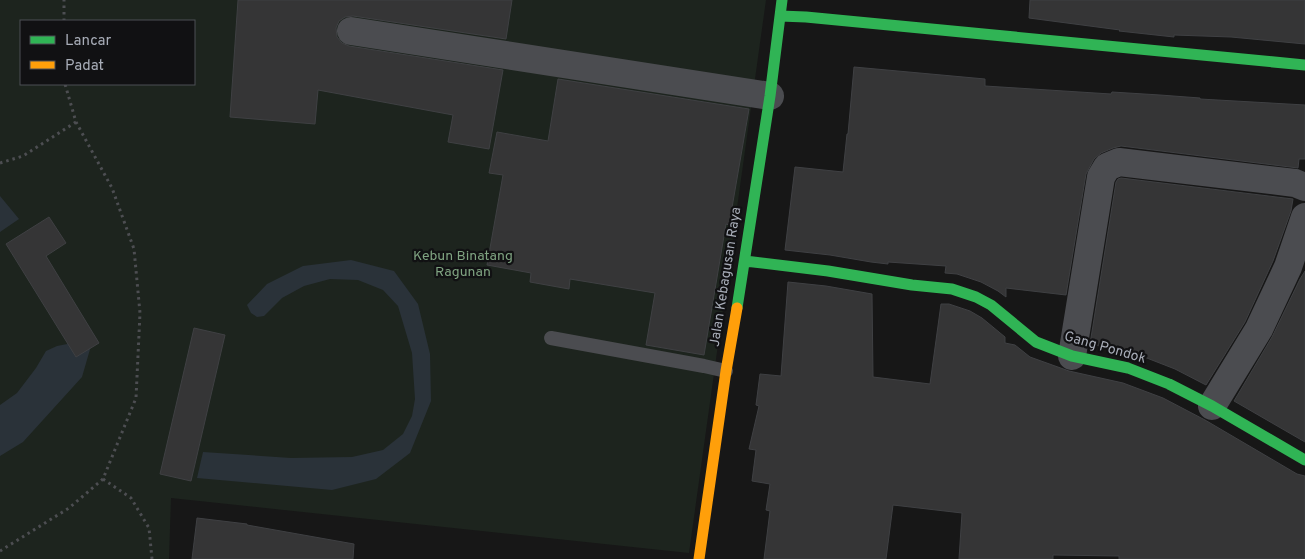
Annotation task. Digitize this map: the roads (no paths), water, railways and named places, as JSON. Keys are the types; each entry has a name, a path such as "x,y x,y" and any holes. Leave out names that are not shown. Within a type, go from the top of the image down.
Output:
{"street":[{"name":"Jalan Kebagusan Raya","path":"699,559 726,371 770,96 782,0"},
{"path":"780,16 1305,65"},
{"path":"351,31 770,96"},
{"path":"1072,356 1101,177 1107,167 1119,162 1295,183 1305,187"},
{"path":"1212,406 1260,329 1288,267 1305,217"},
{"name":"Gang Pondok","path":"744,261 952,289 976,296 1036,342 1072,356 1128,368 1169,384 1212,406 1305,460"}],"lane":[{"path":"550,338 726,371"}],"park label":[{"name":"Kebun Binatang Ragunan","path":"463,264"}]}
